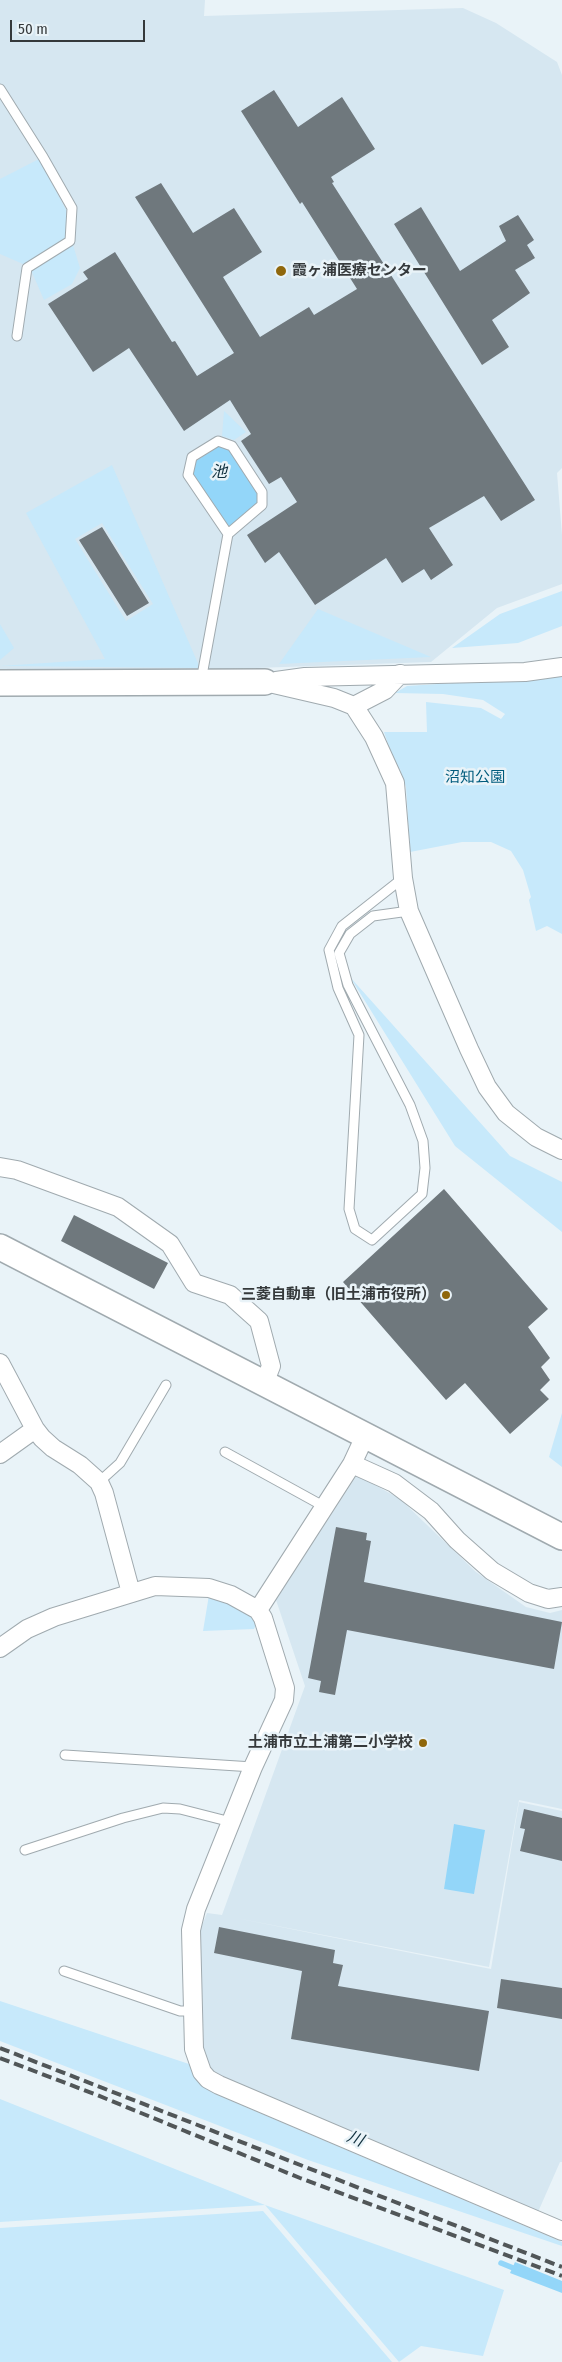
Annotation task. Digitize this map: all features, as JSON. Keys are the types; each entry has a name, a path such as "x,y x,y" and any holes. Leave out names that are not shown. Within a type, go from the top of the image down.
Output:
{"street":[{"path":"0,683 201,684 265,682 305,677 525,672 562,667"},
{"path":"354,706 385,690 400,674"},
{"path":"265,682 334,698 354,706 374,737 395,783 403,878 409,911 487,1087 506,1113 536,1137 562,1150"},
{"path":"0,1167 17,1170 118,1207 170,1244 194,1283 230,1295 259,1321 271,1366 264,1384"},
{"path":"0,1247 562,1537"},
{"path":"0,1363 35,1429 53,1448 80,1465 99,1482 104,1493 131,1593"},
{"path":"0,1454 35,1429"},
{"path":"258,1610 352,1464 365,1436"},
{"path":"352,1464 394,1483 431,1512 457,1540 492,1571 529,1593 548,1599 562,1597"},
{"path":"0,1648 28,1629 54,1617 155,1586 209,1588 232,1594 258,1610 263,1618 284,1688 284,1700 253,1767 196,1909 191,1930 194,2049 202,2072 208,2079 562,2231"}],"lane":[{"path":"0,90 43,157 72,208 70,241 27,268 17,336"},
{"path":"201,684 228,534 262,505 262,492 232,446 218,441 192,457 188,475 228,534"},
{"path":"403,878 342,926 329,950 338,988 359,1035 349,1210 355,1229 372,1240 422,1194 425,1168 423,1141 410,1105 348,985 339,953 350,934 373,916 409,911"},
{"path":"99,1482 120,1463 166,1385"},
{"path":"225,1452 324,1507"},
{"path":"65,1754 253,1767"},
{"path":"25,1850 123,1818 164,1808 180,1809 231,1822"},
{"path":"64,1971 180,2011 193,2011"}],"shaded area":[{"name":"霞ヶ浦医療センター","path":"0,0 205,0 204,16 463,8 496,23 557,62 562,75 562,468 557,473 562,535 562,584 497,608 431,662 138,672 0,670"},
{"path":"357,1475 400,1499 476,1572 526,1607 550,1613 562,1610 562,1809 519,1800 489,1967 236,1918 491,1969 519,1802 562,1811 562,2162 560,2162 538,2212 213,2074 204,2050 200,1931 207,1913 222,1915 305,1686 276,1600"}],"green space":[{"path":"39,159 66,210 66,239 23,264 0,254 0,179"},
{"path":"73,245 80,268 72,284 44,300 31,270"},
{"path":"224,411 246,432 234,440 222,436"},
{"path":"112,465 200,668 0,666 105,659 26,513","holes":["102,523 153,604 126,621 75,539"]},
{"path":"562,591 562,626 518,643 452,648 500,614"},
{"path":"318,609 431,657 279,664"},
{"path":"0,624 14,648 0,660"},
{"name":"沼知公園","path":"562,676 562,934 547,926 536,931 529,900 531,897 523,870 511,851 491,842 462,842 410,852 406,787 400,769 396,768 384,732 427,732 426,702 481,708 501,719 505,714 483,700 443,694 395,693 407,686"},
{"path":"350,977 510,1156 562,1182 562,1232 455,1146"},
{"path":"562,1413 562,1467 549,1457"},
{"path":"209,1595 229,1600 252,1614 257,1622 254,1629 203,1631"},
{"path":"0,2001 189,2064 203,2086 215,2094 562,2242 562,2246 308,2160 0,2041"},
{"path":"0,2099 265,2205 0,2222"},
{"path":"265,2205 504,2290 483,2356 421,2346 399,2362"},
{"path":"263,2211 392,2362 0,2362 0,2228"}],"water":[{"name":"池","path":"219,446 230,450 257,493 257,504 228,529 193,475 196,461"},
{"path":"454,1824 485,1830 474,1894 444,1889"},
{"path":"515,2262 562,2281 562,2293 510,2273"}],"building":[{"path":"274,90 298,127 342,97 375,149 331,177 334,182 332,183 535,500 501,521 484,496 429,528 453,565 431,580 424,569 402,583 386,558 315,605 279,552 265,563 247,535 297,502 281,477 269,484 241,441 251,434 230,400 184,431 129,348 93,372 48,304 88,279 83,272 115,252 172,342 175,341 197,376 234,353 135,197 161,183 193,233 234,208 262,252 223,277 260,337 309,307 314,315 357,289 241,111"},
{"path":"421,207 460,271 506,241 499,226 518,215 534,240 527,245 535,258 515,270 530,293 492,320 509,347 482,365 394,224"},
{"path":"102,527 149,603 127,616 79,540"},
{"name":"三菱自動車（旧土浦市役所）","path":"444,1189 548,1309 528,1327 550,1358 541,1367 550,1380 540,1390 549,1399 510,1434 465,1383 446,1400 343,1282"},
{"path":"74,1215 168,1263 154,1289 61,1241"},
{"path":"336,1527 367,1533 366,1540 371,1541 364,1582 562,1622 554,1669 347,1630 335,1695 319,1692 321,1681 308,1678"},
{"path":"524,1809 562,1818 562,1861 520,1851 525,1829 520,1828"},
{"path":"219,1927 335,1950 333,1963 343,1965 338,1986 489,2011 479,2071 291,2039 302,1971 214,1953"},
{"path":"501,1979 562,1988 562,2019 497,2008"}],"waterway":[{"path":"501,2263 518,2270"}],"railway":[{"path":"0,2048 562,2267"},
{"path":"0,2058 97,2095 300,2178 562,2276"}],"place":[{"name":"霞ヶ浦医療センター","path":"281,271"},
{"name":"三菱自動車（旧土浦市役所）","path":"446,1295"},
{"name":"土浦市立土浦第二小学校","path":"423,1743"}],"water label":[{"name":"川","path":"355,2139"}]}
